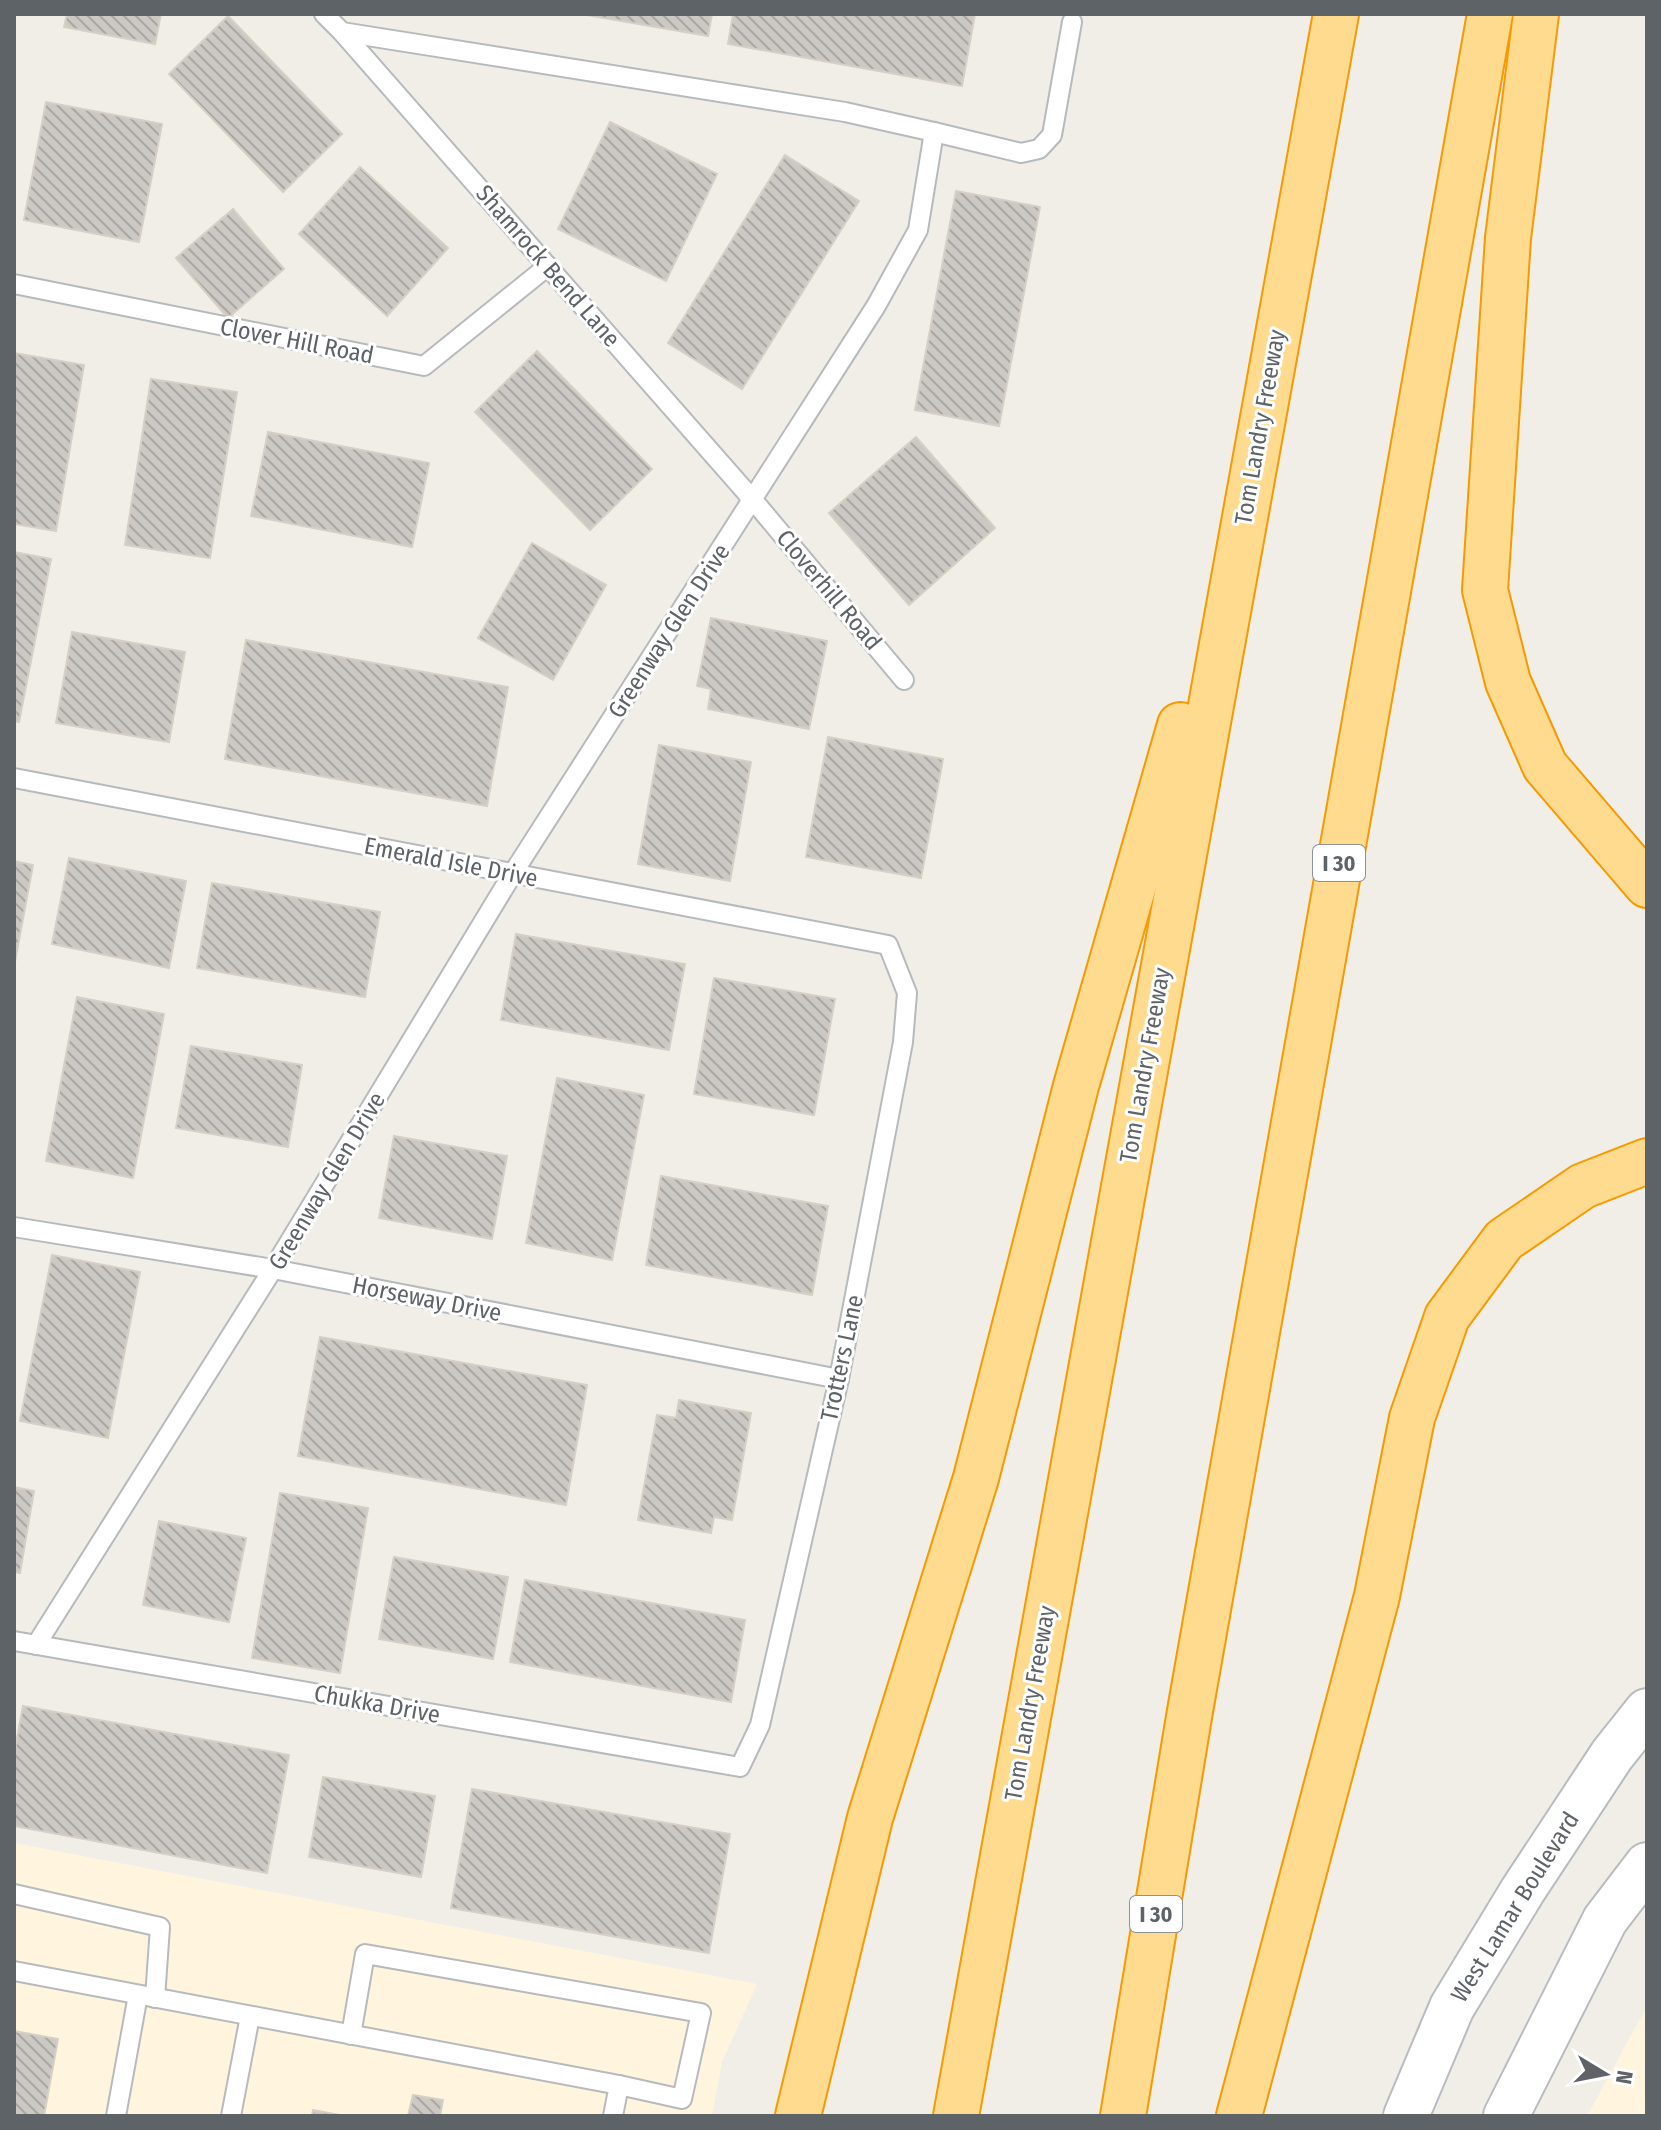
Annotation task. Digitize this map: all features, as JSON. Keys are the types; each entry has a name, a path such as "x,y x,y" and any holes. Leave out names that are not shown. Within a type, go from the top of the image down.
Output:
{"highway":[{"name":"Tom Landry Freeway","path":"956,2116 1336,14"},
{"name":"I 30","path":"1123,2116 1192,1696 1490,14"},
{"path":"1536,14 1508,238 1485,590 1508,682 1545,766 1647,885"},
{"path":"798,2116 870,1818 976,1478 1076,1086 1170,765 1259,437"},
{"path":"1239,2116 1377,1596 1412,1418 1447,1317 1504,1240 1583,1186 1647,1161"}],"main road":[{"name":"West Lamar Boulevard","path":"1406,2116 1452,2007 1539,1865 1612,1755 1647,1711"},
{"path":"1506,2116 1605,1920 1647,1865"}],"lane":[{"path":"324,14 342,32 845,112 1021,153 1039,149 1052,135 1072,22"},
{"name":"Shamrock Bend Lane","path":"342,32 753,500"},
{"name":"Greenway Glen Drive","path":"36,1645 273,1269 513,873 876,306 918,230 934,132"},
{"name":"Clover Hill Road","path":"14,284 424,366 548,266"},
{"name":"Cloverhill Road","path":"753,500 904,680"},
{"name":"Emerald Isle Drive","path":"14,778 888,945"},
{"name":"Trotters Lane","path":"740,1767 760,1725 839,1379 903,1042 907,993 888,945"},
{"name":"Horseway Drive","path":"14,1227 273,1269 839,1379"},
{"name":"Chukka Drive","path":"14,1641 740,1767"},
{"path":"14,1894 160,1927 116,2116"},
{"path":"14,1971 682,2099 701,2013 365,1954 351,2035"},
{"path":"231,2116 250,2016"},
{"path":"613,2116 619,2085"}],"shaded area":[{"path":"14,1843 757,1984 722,2062 712,2116 14,2116"},
{"path":"1647,2006 1647,2116 1587,2116"}],"building":[{"path":"67,14 161,14 155,44 64,27"},
{"path":"581,14 712,14 708,36"},
{"path":"733,14 975,14 962,86 728,44"},
{"path":"228,16 342,134 283,192 169,74"},
{"path":"46,102 162,124 139,242 24,220"},
{"path":"610,122 717,174 666,281 558,229"},
{"path":"785,155 859,201 742,389 668,343"},
{"path":"360,167 448,248 387,316 299,234"},
{"path":"956,191 1040,207 999,426 915,410"},
{"path":"233,209 284,269 228,318 176,258"},
{"path":"537,351 652,469 590,530 475,412"},
{"path":"14,353 84,365 56,531 14,524"},
{"path":"151,379 237,392 210,558 125,545"},
{"path":"268,432 429,463 412,547 251,516"},
{"path":"916,437 995,528 909,605 829,513"},
{"path":"532,543 606,585 553,680 478,638"},
{"path":"14,552 51,559 19,722 14,721"},
{"path":"711,618 827,641 809,729 708,709 711,689 697,686"},
{"path":"72,632 185,652 169,742 56,723"},
{"path":"246,640 508,687 487,806 225,759"},
{"path":"828,737 943,759 921,878 806,857"},
{"path":"659,745 751,762 730,881 638,864"},
{"path":"69,858 186,881 169,968 52,944"},
{"path":"14,861 33,865 14,967"},
{"path":"212,883 380,912 365,997 197,968"},
{"path":"516,934 685,964 669,1050 501,1020"},
{"path":"714,978 835,999 814,1115 694,1094"},
{"path":"77,997 164,1014 133,1178 46,1161"},
{"path":"191,1046 302,1065 288,1147 176,1128"},
{"path":"557,1078 644,1095 612,1260 526,1243"},
{"path":"394,1136 507,1156 492,1239 379,1218"},
{"path":"661,1176 828,1206 812,1295 646,1265"},
{"path":"52,1255 140,1272 108,1438 20,1421"},
{"path":"320,1337 587,1385 566,1505 298,1456"},
{"path":"679,1400 751,1413 732,1520 714,1517 711,1533 638,1520 657,1415 676,1418"},
{"path":"14,1487 34,1491 20,1573 14,1572"},
{"path":"280,1493 368,1508 340,1673 252,1658"},
{"path":"159,1521 246,1538 229,1622 143,1605"},
{"path":"394,1557 508,1577 493,1659 379,1639"},
{"path":"525,1580 745,1620 731,1702 510,1662"},
{"path":"23,1706 289,1755 267,1873 14,1826 14,1754"},
{"path":"323,1777 435,1796 421,1877 309,1857"},
{"path":"472,1789 730,1834 709,1953 451,1908"},
{"path":"14,2031 58,2039 44,2116 14,2116"},
{"path":"413,2095 443,2100 440,2116 408,2116"},
{"path":"313,2110 345,2116 312,2116"}]}
